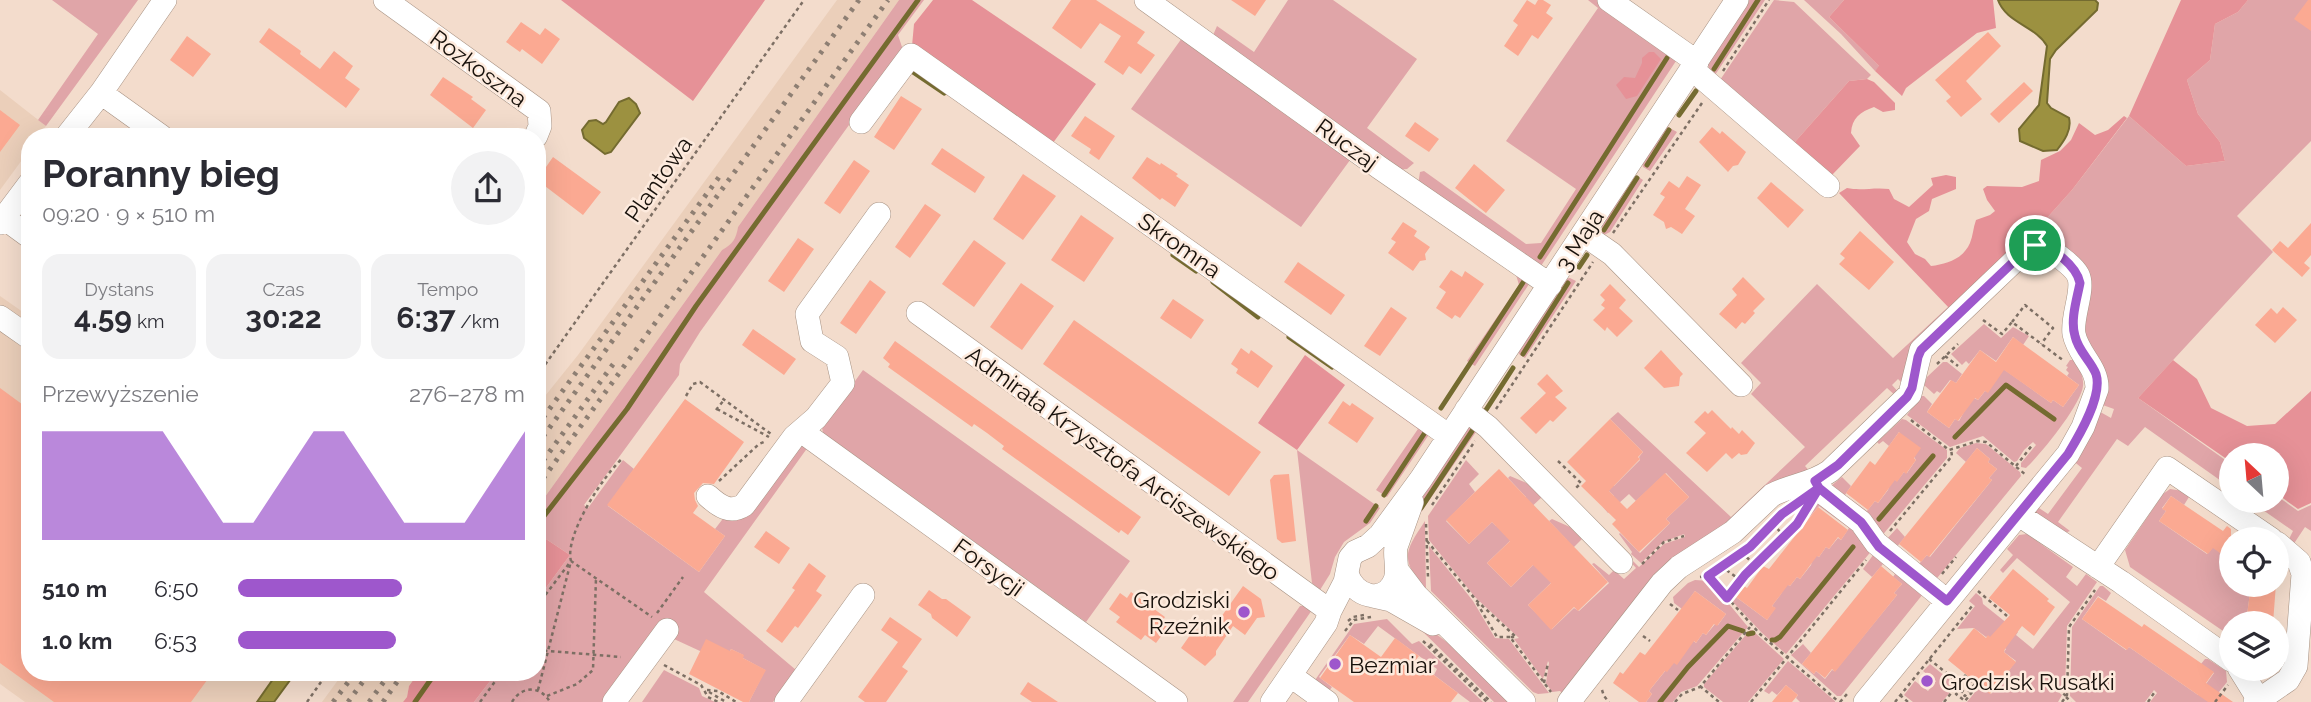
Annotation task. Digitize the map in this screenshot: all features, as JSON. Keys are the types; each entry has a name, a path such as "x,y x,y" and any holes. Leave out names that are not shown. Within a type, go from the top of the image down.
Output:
{"street":[{"path":"73,128 101,93 165,0"},
{"name":"Rozkoszna","path":"385,0 539,111 539,128"},
{"name":"Ruczaj","path":"1146,0 1380,168 1550,285"},
{"path":"1609,0 1694,65 1714,86 1828,186"},
{"name":"3 Maja","path":"1334,626 1350,558 1380,535 1421,479 1550,285 1590,239 1694,65 1737,0"},
{"name":"Skromna","path":"861,122 911,55 1449,436"},
{"path":"101,93 150,128"},
{"path":"21,195 2,220 21,232"},
{"path":"713,490 727,509 740,508 751,498 781,439 816,418 843,383 837,357 811,341 807,314 879,214"},
{"path":"1590,239 1612,254 1741,384"},
{"path":"1575,697 1669,575 1733,532 1772,495 1780,491 1817,485 1910,394 1921,350 2029,247 2038,244 2047,247 2072,268 2080,283 2073,328 2097,380 2097,389 2083,427 2068,454 2020,515 1865,702"},
{"name":"Admirała Krzysztofa Arciszewskiego","path":"918,313 1334,626"},
{"path":"1,318 21,332"},
{"path":"1466,410 1486,425 1621,562"},
{"name":"Forsycji","path":"781,439 1176,702"},
{"path":"2099,574 2167,468 2253,527"},
{"name":"3 Maja","path":"1272,702 1334,626 1338,617 1356,600 1372,605 1393,585 1396,547 1421,479"},
{"path":"1817,485 1861,522 1879,547 1947,601"},
{"path":"2020,515 2219,658"},
{"path":"1368,546 1387,551 1416,595 1524,702"},
{"path":"2243,681 2258,701 2287,680 2296,666 2306,616 2302,569 2289,552"},
{"path":"1347,573 1353,587 1372,605 1391,600 1459,639"},
{"path":"786,702 863,595"},
{"path":"614,702 667,630"},
{"path":"1291,676 1327,702"}],"path":[{"name":"Plantowa","path":"546,363 804,0"},
{"path":"1428,583 1426,513 1593,261 1590,239 1614,233 1769,0"},
{"path":"1983,320 2002,334 2025,305 2053,328 2042,344"},
{"path":"2012,322 2066,362"},
{"path":"1931,370 1966,337"},
{"path":"1945,356 1958,366"},
{"path":"685,396 693,384 700,382 781,439"},
{"path":"724,400 716,410 781,439"},
{"path":"1903,414 1950,450 1978,441 1986,442 2026,474"},
{"path":"713,490 759,443 781,439"},
{"path":"2016,466 2033,444"},
{"path":"546,659 571,561 569,552 572,543 586,507 623,458"},
{"path":"1727,598 1740,580 1797,524 1817,485"},
{"path":"1782,514 1750,547 1708,576 1751,626 1840,702"},
{"path":"1773,524 1784,536"},
{"path":"1427,541 1476,600 1516,638 1497,637 1476,600"},
{"path":"1742,552 1755,565"},
{"path":"571,561 653,619 683,577"},
{"path":"546,594 571,561"},
{"path":"1721,566 1740,580"},
{"path":"2062,702 2066,697 2069,627 2099,574"},
{"path":"547,696 584,680 593,670 596,578"},
{"path":"1973,587 2007,616"},
{"path":"1667,602 1678,610"},
{"path":"1334,626 1372,605"},
{"path":"1334,626 1354,620 1372,605"},
{"path":"1675,702 1682,694 1700,686 1751,626"},
{"path":"1419,635 1489,702"},
{"path":"1510,637 1544,683 1575,697"},
{"path":"548,651 625,657"},
{"path":"1751,702 1787,657"},
{"path":"1929,659 1959,683 1963,686 1956,694 1965,701 1977,686 1975,684 1965,696 1961,694 1971,681 1964,675 1959,683 1944,702"},
{"path":"1544,683 1548,663"},
{"path":"664,665 726,702"},
{"path":"307,702 322,681"},
{"path":"480,702 495,681"},
{"path":"538,690 540,681"},
{"path":"2215,702 2227,681"},
{"path":"701,685 708,697 718,702"},
{"path":"1700,686 1719,702"},
{"path":"2058,689 2071,702"},
{"path":"512,702 525,690 538,690 547,696 550,702"},
{"path":"707,690 718,691 736,702"},
{"path":"2148,702 2154,693"},
{"path":"1900,695 1908,702"},
{"path":"1604,702 1606,699 1609,702"}],"shaded area":[{"path":"52,0 138,0 46,126 38,120 98,34"},
{"path":"561,0 765,0 693,101"},
{"path":"837,0 899,0 738,227 737,237 731,245 722,250 546,495 546,395 578,355"},
{"path":"899,0 924,0 898,35 903,50 700,332 680,364 679,375 584,505 588,508 623,460 634,469 608,506 699,572 725,536 715,529 725,516 800,445 808,447 704,592 796,670 773,702 749,702 765,670 731,649 700,651 674,639 673,626 663,619 604,702 474,702 490,681 546,681 546,588 570,555 546,539 546,495 722,250 733,241 738,227"},
{"path":"933,0 972,0 1096,84 1050,147 912,46 914,24"},
{"path":"1288,0 1333,0 1417,59 1367,128 1414,163 1407,169 1395,170 1211,40 1217,26 1254,52"},
{"path":"1588,0 1597,0 1676,58 1676,61 1539,269 1418,185 1420,172 1424,171 1526,244 1541,243 1576,189 1506,141 1598,8"},
{"path":"1748,0 1765,0 1715,75 1709,70 1708,64"},
{"path":"1774,0 1794,2 1871,75 1867,79 1849,81 1794,143 1720,80"},
{"path":"1804,0 1844,0 1829,17 1880,67 1875,71 1841,34"},
{"path":"1844,0 1993,0 1996,28 1977,33 1906,88 1902,96 1875,71 1879,66 1829,17"},
{"path":"1998,0 2095,0 2098,3 2097,10 2050,59 2047,103 2069,118 2070,122 2067,135 2057,150 2043,151 2020,141 2019,129 2039,105 2047,46 2036,34 2007,14"},
{"path":"2181,0 2248,0 2238,12 2215,24 2210,60 2187,80 2198,114 2220,142 2225,161 2186,166 2129,116"},
{"path":"2248,0 2311,0 2311,141 2237,216 2273,252 2138,398 2219,455 2219,479 2145,427 2128,446 2117,439 2058,522 2070,531 2065,533 2034,512 2036,506 2048,514 2082,468 2072,460 2095,409 2111,418 2114,409 2097,403 2081,339 2085,282 2025,245 1905,386 1898,379 1892,385 1901,395 1897,397 1887,388 1805,466 1812,474 1736,522 1566,697 1560,691 1552,692 1546,683 1548,661 1543,679 1514,639 1519,638 1475,597 1429,540 1428,516 1466,460 1479,474 1469,484 1475,492 1446,521 1469,544 1492,522 1496,526 1526,497 1508,478 1510,476 1531,485 1542,497 1510,527 1516,535 1487,563 1511,587 1533,565 1567,540 1549,521 1552,519 1570,527 1582,539 1551,570 1557,577 1528,605 1552,629 1574,608 1579,611 1609,583 1592,564 1609,575 1614,570 1624,579 1636,568 1628,556 1639,567 1664,544 1685,537 1684,534 1663,542 1641,563 1631,554 1619,534 1640,553 1670,523 1666,519 1689,497 1666,473 1636,501 1629,494 1608,513 1603,507 1614,496 1607,489 1614,486 1640,460 1643,452 1610,419 1618,412 1731,517 1805,447 1751,394 1761,383 1741,363 1817,284 1893,358 1948,307 1951,310 2038,228 2072,190 2129,116 2186,166 2225,161 2220,142 2198,114 2187,80 2210,60 2215,24 2238,12"},
{"path":"1182,38 1353,156 1301,227 1131,109"},
{"path":"1649,52 1654,52 1661,59 1637,96 1626,99 1616,85 1624,77 1635,78 1642,58"},
{"path":"1867,79 1874,82 1895,103 1895,110 1883,112 1874,107 1858,116 1851,133 1860,146 1832,175 1794,143 1849,81"},
{"path":"0,90 46,126 21,128 21,161 0,190"},
{"path":"629,98 640,113 611,152 605,154 584,138 582,130 589,121 596,120 603,124 606,122 619,102"},
{"path":"2124,116 2127,118 2072,190 2038,228 1951,310 1839,193 1847,188 1889,189 1894,199 1909,207 1933,185 1931,178 1946,175 1956,177 1956,189 1932,199 1929,211 1916,219 1907,242 1915,254 1931,266 1943,264 1959,257 1967,248 1976,220 1995,211 1983,189 1987,186 2022,187 2039,181 2041,160 2060,151 2071,140 2079,123 2095,135 2108,130"},
{"path":"1666,126 1677,132 1650,171 1643,167 1642,162"},
{"path":"1637,176 1643,180 1610,232 1602,236 1602,223 1632,177"},
{"path":"1514,268 1533,278 1475,366 1467,361 1519,285"},
{"path":"1565,279 1576,281 1525,358 1519,354 1518,349"},
{"path":"0,296 21,311 21,681 283,681 268,702 25,702 0,684"},
{"path":"1984,324 2001,338 2013,327 2029,336 2023,345 2013,337 1996,361 1980,350 1969,364 1966,361 1962,365 1951,354"},
{"path":"1305,355 1345,385 1297,450 1258,423"},
{"path":"2070,360 2074,360 2082,375 2081,394 2059,429 2026,468 2021,467 2021,463 2036,445 2033,442 2014,462 1983,436 1950,447 1907,415 1921,396 1924,396 1932,404 1927,412 1949,428 1955,419 1959,421 1972,397 1978,400 1985,391 1988,392 2002,368 2051,403 2053,400 2063,407 2079,385 2067,376 2069,373 2066,366"},
{"path":"2173,360 2197,379 2211,408 2247,426 2275,424 2311,391 2311,503 2298,509 2289,503 2289,443 2219,443 2219,454 2138,398"},
{"path":"1943,362 1947,362 1962,374 1956,383 1950,380 1940,393 1937,391 1934,394 1924,385 1927,377"},
{"path":"863,370 1130,561 1086,622 823,433 822,427"},
{"path":"1365,384 1430,433 1387,497 1376,490 1418,429 1362,389"},
{"path":"1902,419 1947,450 1947,458 1880,538 1826,490 1842,477 1851,486 1845,495 1867,511 1875,501 1878,503 1888,490 1892,478 1897,481 1916,460 1899,432 1889,446 1883,441 1879,444 1877,442"},
{"path":"1467,427 1478,429 1413,524 1429,485"},
{"path":"1976,443 1986,444 2020,472 2021,476 1933,583 1885,541 1897,528 1905,537 1895,549 1919,564 1927,555 1930,557 1992,480 1989,478 1997,469 1977,448 1966,462 1956,453 1960,448"},
{"path":"1297,450 1380,508 1370,523 1344,542 1320,590 1312,583"},
{"path":"2170,489 2183,491 2189,497 2184,505 2171,496 2162,508 2166,511 2159,521 2207,554 2213,547 2219,552 2219,597 2249,597 2248,611 2219,611 2219,628 2130,567 2125,550 2163,494"},
{"path":"1818,496 1873,549 1786,654 1733,602 1732,595 1738,586 1742,589 1736,597 1767,620 1785,583 1790,586 1797,577 1800,579 1811,565 1814,554 1819,557 1826,547 1829,549 1838,538 1841,540 1849,528 1819,506 1808,519 1804,516"},
{"path":"2289,505 2298,511 2311,505 2311,531 2305,527 2293,545 2289,539 2293,531 2267,513 2289,513"},
{"path":"1425,521 1426,591 1412,571 1408,556 1412,541"},
{"path":"2027,534 2073,567 2066,577 2077,586 2086,574 2097,582 2067,626 2065,692 2058,687 2056,690 2062,695 2058,702 1967,702 1980,686 1991,694 2016,661 2004,652 2006,649 1974,628 1957,629 1975,606 1969,601 1976,593 1982,598 1983,604 2018,632 2016,635 2033,649 2070,602 2017,558 2003,573 2000,570 2013,555 2007,549 2019,535"},
{"path":"546,539 570,555 546,588"},
{"path":"1429,546 1473,601 1495,638 1509,639 1549,693 1533,692 1431,591"},
{"path":"1876,551 1927,589 1841,696 1837,696 1791,655 1803,644 1811,653 1802,664 1825,679 1832,670 1835,671 1897,595 1894,593 1902,584 1883,564 1872,577 1863,569"},
{"path":"1695,580 1710,581 1748,627 1697,686 1681,692 1673,702 1646,702 1652,694 1649,691 1691,639 1696,643 1703,633 1706,635 1715,624 1718,625 1726,614 1695,591 1682,609 1674,603 1673,597"},
{"path":"2100,586 2103,586 2111,593 2106,601 2098,596 2082,619 2126,650 2129,647 2198,695 2214,673 2201,664 2205,659 2219,666 2219,681 2227,682 2211,702 2150,702 2157,693 2154,690 2145,702 2076,702 2070,696 2072,627"},
{"path":"1300,606 1312,610 1248,702 1233,702"},
{"path":"1408,617 1436,634 1462,655 1508,702 1494,702"},
{"path":"1387,619 1412,644 1419,641 1483,702 1470,702 1434,675 1437,669 1378,626 1364,644 1350,635 1319,677 1332,687 1329,691 1313,683 1354,624"},
{"path":"1750,630 1784,659 1748,702 1723,702 1704,687 1704,684"},
{"path":"1788,661 1835,702 1800,702 1796,698 1798,695 1786,685 1777,695 1772,691 1769,694 1764,691"},
{"path":"1930,664 1956,685 1942,702 1913,702 1904,695 1915,681 1928,691 1936,681 1923,671"},
{"path":"664,670 699,688 702,696 715,702 642,702"},
{"path":"272,681 289,681 274,702 257,702"},
{"path":"337,681 413,681 403,702 322,702"},
{"path":"413,681 490,681 474,702 403,702"}],"building":[{"path":"1071,0 1096,0 1145,32 1137,43 1155,55 1141,74 1129,66 1123,75 1104,62 1121,36 1100,23 1081,49 1052,28"},
{"path":"1231,0 1266,0 1255,16"},
{"path":"1527,0 1535,5 1538,0 1543,0 1551,5 1546,13 1553,18 1538,39 1532,35 1518,56 1504,46 1518,25 1513,21"},
{"path":"2308,0 2311,0 2311,31 2294,19"},
{"path":"521,22 540,35 545,28 560,39 542,64 522,49 520,52 506,42"},
{"path":"269,28 301,51 300,54 320,69 334,51 353,66 345,78 360,89 346,108 259,42"},
{"path":"1988,32 2001,46 1966,81 1982,99 1961,117 1946,101 1951,97 1935,80"},
{"path":"187,36 211,54 193,77 170,60"},
{"path":"443,77 473,97 471,99 486,110 473,128 430,95"},
{"path":"2024,82 2033,91 1999,123 1990,114"},
{"path":"901,96 922,109 894,150 874,137"},
{"path":"0,110 20,125 0,152"},
{"path":"1085,116 1115,136 1099,160 1089,153 1091,149 1071,136"},
{"path":"1415,122 1439,139 1429,152 1405,136"},
{"path":"1712,127 1720,134 1722,131 1746,152 1738,165 1728,172 1699,142"},
{"path":"942,148 985,177 975,193 931,164"},
{"path":"553,157 601,192 583,215 546,187 546,167"},
{"path":"1147,157 1178,174 1176,176 1189,185 1175,207 1162,198 1160,200 1132,178"},
{"path":"854,160 870,171 840,214 824,203"},
{"path":"1474,164 1505,190 1486,213 1455,188"},
{"path":"1023,174 1056,196 1023,240 993,219"},
{"path":"1687,176 1701,185 1685,209 1695,216 1682,234 1671,227 1666,229 1664,222 1653,215 1665,197 1660,194 1669,181 1679,188"},
{"path":"1771,182 1804,210 1788,228 1757,198"},
{"path":"925,204 941,215 910,258 895,247"},
{"path":"1081,215 1114,238 1084,282 1051,260"},
{"path":"1403,222 1417,231 1414,236 1430,247 1425,254 1426,260 1420,261 1413,271 1388,253 1396,242 1391,239"},
{"path":"2311,223 2311,255 2304,263 2310,268 2302,277 2272,250 2280,241 2288,248"},
{"path":"1860,231 1894,262 1869,290 1839,264 1845,258 1840,254"},
{"path":"798,238 814,249 784,292 768,281"},
{"path":"974,240 1006,263 974,307 942,284"},
{"path":"1298,262 1345,295 1331,315 1284,282"},
{"path":"1451,270 1462,277 1465,271 1484,284 1460,318 1455,315 1452,319 1436,308 1446,292 1439,287"},
{"path":"1743,277 1765,299 1745,324 1742,322 1736,329 1719,314 1737,295 1732,289"},
{"path":"870,280 886,292 856,334 840,323"},
{"path":"1021,283 1054,306 1022,350 990,327"},
{"path":"1610,284 1626,300 1619,308 1633,321 1617,337 1607,327 1605,331 1593,320 1605,308 1601,305 1605,300 1600,295"},
{"path":"1173,299 1204,320 1191,339 1160,318"},
{"path":"1391,307 1407,318 1380,356 1364,346"},
{"path":"2283,307 2297,320 2275,343 2255,325 2271,308 2277,314"},
{"path":"1074,320 1261,452 1229,496 1043,364"},
{"path":"753,329 796,359 784,375 742,345"},
{"path":"2013,337 2079,385 2063,407 2053,400 2051,403 2004,370 1988,393 1985,391 1978,400 1975,398 1958,421 1955,419 1949,428 1927,412 1951,380 1956,383 1980,350 1996,362"},
{"path":"895,341 1141,517 1128,535 1121,530 1119,533 1002,449 1004,446 987,433 974,424 972,427 888,367 890,364 883,358"},
{"path":"1241,348 1249,354 1251,350 1273,366 1258,388 1236,373 1238,369 1231,364"},
{"path":"1661,350 1683,374 1679,386 1664,388 1644,368"},
{"path":"1547,374 1563,391 1555,397 1567,408 1536,434 1520,418 1546,393 1537,384"},
{"path":"0,388 21,403 21,678 0,663"},
{"path":"685,399 744,442 714,484 703,483 694,493 698,506 693,513 725,536 699,572 607,505"},
{"path":"1343,401 1350,406 1352,403 1374,418 1357,443 1328,423"},
{"path":"1712,410 1731,429 1732,427 1739,434 1742,430 1755,443 1747,454 1739,453 1732,459 1726,453 1707,472 1686,453 1706,433 1694,422 1705,411 1708,414"},
{"path":"1610,419 1643,452 1638,457 1640,459 1609,491 1627,509 1665,473 1689,497 1666,519 1670,523 1639,552 1612,524 1616,520 1581,486 1586,481 1567,462"},
{"path":"1899,432 1921,448 1906,474 1904,472 1897,482 1895,480 1878,503 1875,501 1868,510 1846,493 1870,461 1875,465"},
{"path":"1977,448 1997,469 1989,478 1992,480 1929,557 1927,555 1921,562 1899,544"},
{"path":"1499,469 1608,582 1578,611 1574,607 1551,630 1528,605 1551,583 1533,565 1511,587 1487,563 1510,541 1492,522 1469,544 1446,520"},
{"path":"1289,474 1296,541 1282,543 1277,539 1270,480 1274,475"},
{"path":"2171,496 2219,528 2219,552 2213,548 2208,554 2159,521 2166,511 2162,509"},
{"path":"1818,507 1848,530 1841,540 1838,537 1829,549 1826,547 1819,557 1817,556 1800,579 1797,577 1788,585 1772,606 1776,608 1767,620 1736,597 1744,586 1747,588 1763,566 1769,569"},
{"path":"766,531 790,548 779,564 754,547"},
{"path":"809,563 826,576 816,591 822,595 798,628 795,626 782,643 766,631 795,590 792,588"},
{"path":"1881,566 1902,584 1894,593 1897,595 1835,672 1832,669 1825,678 1816,671 1814,674 1802,664"},
{"path":"2013,569 2055,607 2034,636 2022,626 2004,652 2016,662 1990,694 1948,660 1974,628 1986,638 1988,635 1990,637 2010,615 1989,598"},
{"path":"1243,586 1261,599 1265,617 1257,618 1245,635 1233,626 1216,655 1205,666 1181,648 1195,628 1207,637"},
{"path":"929,590 971,617 957,637 918,605"},
{"path":"1695,591 1726,614 1717,626 1714,624 1706,635 1703,633 1696,643 1694,641 1677,665 1674,663 1665,671 1649,691 1652,694 1646,702 1639,702 1613,683 1640,652 1645,655"},
{"path":"1131,592 1165,617 1161,623 1168,627 1156,643 1145,635 1141,640 1116,622 1120,617 1109,609 1120,593 1127,598"},
{"path":"2098,597 2142,627 2144,624 2214,672 2206,683 2233,702 2208,702 2129,647 2127,650 2082,619"},
{"path":"2249,597 2275,597 2274,611 2248,611"},
{"path":"890,617 922,639 902,667 908,671 886,702 865,702 858,697 898,642 881,630"},
{"path":"1350,635 1381,657 1395,638 1419,656 1415,661 1458,693 1451,702 1354,702 1320,678"},
{"path":"706,639 744,655 743,658 766,670 749,702 743,702 689,674"},
{"path":"25,681 206,681 191,702 54,702"},
{"path":"1028,682 1058,702 1032,702 1020,694"},
{"path":"1786,685 1798,695 1792,702 1772,702"}],"waterway":[{"path":"546,513 627,409 696,306 918,0"},
{"path":"1714,69 1758,0"},
{"path":"1540,257 1667,58"},
{"path":"913,72 944,93"},
{"path":"1679,115 1696,91"},
{"path":"1647,165 1669,130"},
{"path":"1604,230 1637,178"},
{"path":"1173,255 1196,271"},
{"path":"1579,267 1587,255"},
{"path":"1441,408 1524,281"},
{"path":"1213,282 1258,317"},
{"path":"1523,354 1568,283"},
{"path":"1289,337 1332,367"},
{"path":"1484,413 1513,368"},
{"path":"1955,437 2006,385 2054,419"},
{"path":"1384,495 1426,431 1422,428"},
{"path":"1421,508 1474,428"},
{"path":"1879,519 1933,456"},
{"path":"1366,521 1376,506"},
{"path":"1772,640 1780,637 1853,547"},
{"path":"1660,702 1688,667 1728,626 1743,631"},
{"path":"1748,634 1753,633"},
{"path":"415,702 430,681"}],"railway":[{"path":"546,433 859,0"},
{"path":"546,475 888,0"},
{"path":"546,414 722,173"},
{"path":"546,457 614,363"},
{"path":"333,702 349,681"},
{"path":"348,702 363,681"},
{"path":"369,702 384,681"},
{"path":"383,702 398,681"}],"place":[{"name":"Grodziski Rzeźnik","path":"1244,612"},
{"name":"Bezmiar","path":"1335,664"},
{"name":"Grodzisk Rusałki","path":"1927,681"}],"route":[{"path":"2035,245 2029,247 1921,350 1910,394 1838,465 1815,481 1819,488 1797,524 1745,575 1727,598 1708,576 1750,547 1782,514 1819,488 1861,522 1879,547 1947,601 2068,454 2083,427 2097,389 2095,373 2078,346 2073,328 2080,283 2076,271 2047,247 2035,245"}]}
